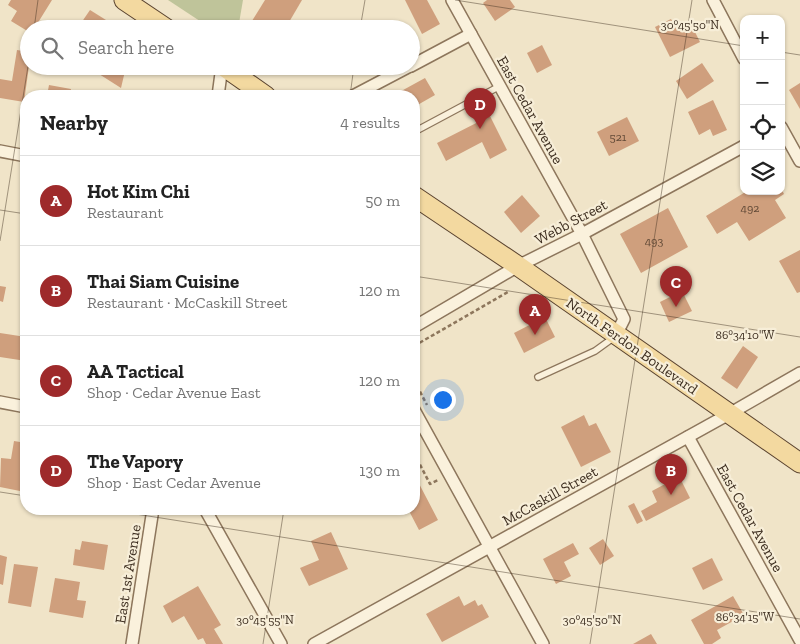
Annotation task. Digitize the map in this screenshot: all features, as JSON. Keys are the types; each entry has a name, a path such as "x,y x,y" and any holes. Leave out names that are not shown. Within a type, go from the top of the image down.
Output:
{"main road":[{"path":"124,0 154,20"},
{"path":"236,75 257,90"},
{"name":"North Ferdon Boulevard","path":"420,200 518,266 800,463"}],"street":[{"name":"East Cedar Avenue","path":"452,0 582,234 624,319 616,335"},
{"path":"713,0 740,51"},
{"path":"420,61 471,34"},
{"path":"219,90 222,75"},
{"path":"365,90 394,75"},
{"path":"785,134 800,161"},
{"name":"Webb Street","path":"420,323 518,266 582,234 740,148"},
{"path":"0,152 20,155"},
{"name":"McCaskill Street","path":"314,644 800,373"},
{"path":"0,402 20,406"},
{"path":"420,421 543,644"},
{"name":"East Cedar Avenue","path":"688,437 800,640"},
{"name":"East 1st Avenue","path":"132,644 152,515"},
{"path":"209,515 230,550 280,644"},
{"path":"792,644 800,640"}],"lane":[{"path":"420,129 500,86"},
{"path":"538,377 595,351 616,335"}],"path":[{"path":"420,343 508,292"},
{"path":"420,465 430,484 450,475"}],"green space":[{"path":"168,0 243,0 240,20 198,20"}],"building":[{"path":"11,0 52,0 40,20 20,20 20,26 11,21 17,11 8,5"},
{"path":"265,0 302,0 290,20 253,20"},
{"path":"405,0 427,0 440,24 422,34 420,20 415,20"},
{"path":"487,0 510,0 515,7 495,21 483,3"},
{"path":"90,10 106,20 83,20"},
{"path":"671,19 676,29 690,22 700,42 670,57 655,27"},
{"path":"542,45 552,65 537,73 527,53"},
{"path":"17,50 20,50 20,75 28,75 26,90 20,90 20,101 0,98 0,79 12,81"},
{"path":"702,63 714,81 687,99 676,81"},
{"path":"101,75 124,75 121,88"},
{"path":"425,78 435,95 420,104 420,90 403,90"},
{"path":"800,83 800,109 789,90"},
{"path":"49,85 71,89 71,90 48,90"},
{"path":"713,100 727,130 713,136 710,129 699,135 688,112"},
{"path":"490,116 507,150 490,159 482,142 446,161 437,143"},
{"path":"627,117 639,141 609,156 597,132"},
{"path":"522,195 540,216 521,233 504,212"},
{"path":"740,195 782,195 775,200 786,218 749,241 737,222 717,234 706,216"},
{"path":"668,208 688,247 641,273 620,234"},
{"path":"800,250 800,292 797,293 779,261"},
{"path":"0,286 6,287 3,302 0,301"},
{"path":"682,291 692,311 669,322 660,302"},
{"path":"545,317 555,337 524,353 514,333"},
{"path":"0,333 20,336 20,360 0,357"},
{"path":"743,346 758,357 737,389 721,378"},
{"path":"584,415 589,426 596,423 611,452 581,467 561,427"},
{"path":"14,441 20,442 20,491 0,487 1,458 11,459"},
{"path":"677,472 690,498 646,521 641,511 657,502 652,491 667,483 665,479"},
{"path":"420,486 438,520 419,530 411,515 420,515"},
{"path":"634,503 643,521 637,524 628,506"},
{"path":"331,532 348,569 309,586 300,568 319,560 311,541"},
{"path":"603,539 614,556 600,565 589,548"},
{"path":"82,541 108,545 104,570 73,565 75,549 80,550"},
{"path":"573,543 579,554 564,562 571,576 556,584 543,559"},
{"path":"0,555 7,557 3,585 0,584"},
{"path":"712,558 723,580 703,590 692,568"},
{"path":"14,564 38,567 31,607 8,603"},
{"path":"55,578 80,582 77,600 86,601 83,618 49,612"},
{"path":"198,586 221,625 214,629 223,644 206,644 203,638 198,640 184,616 172,623 163,606"},
{"path":"459,596 464,606 475,600 478,606 482,604 489,617 442,642 426,614"},
{"path":"733,596 744,615 717,630 721,638 712,644 704,644 691,620"},
{"path":"651,634 657,644 633,644"}],"place":[{"name":"The Vapory","path":"480,129"},
{"name":"AA Tactical","path":"676,307"},
{"name":"Hot Kim Chi","path":"535,335"},
{"name":"Thai Siam Cuisine","path":"671,495"}]}
